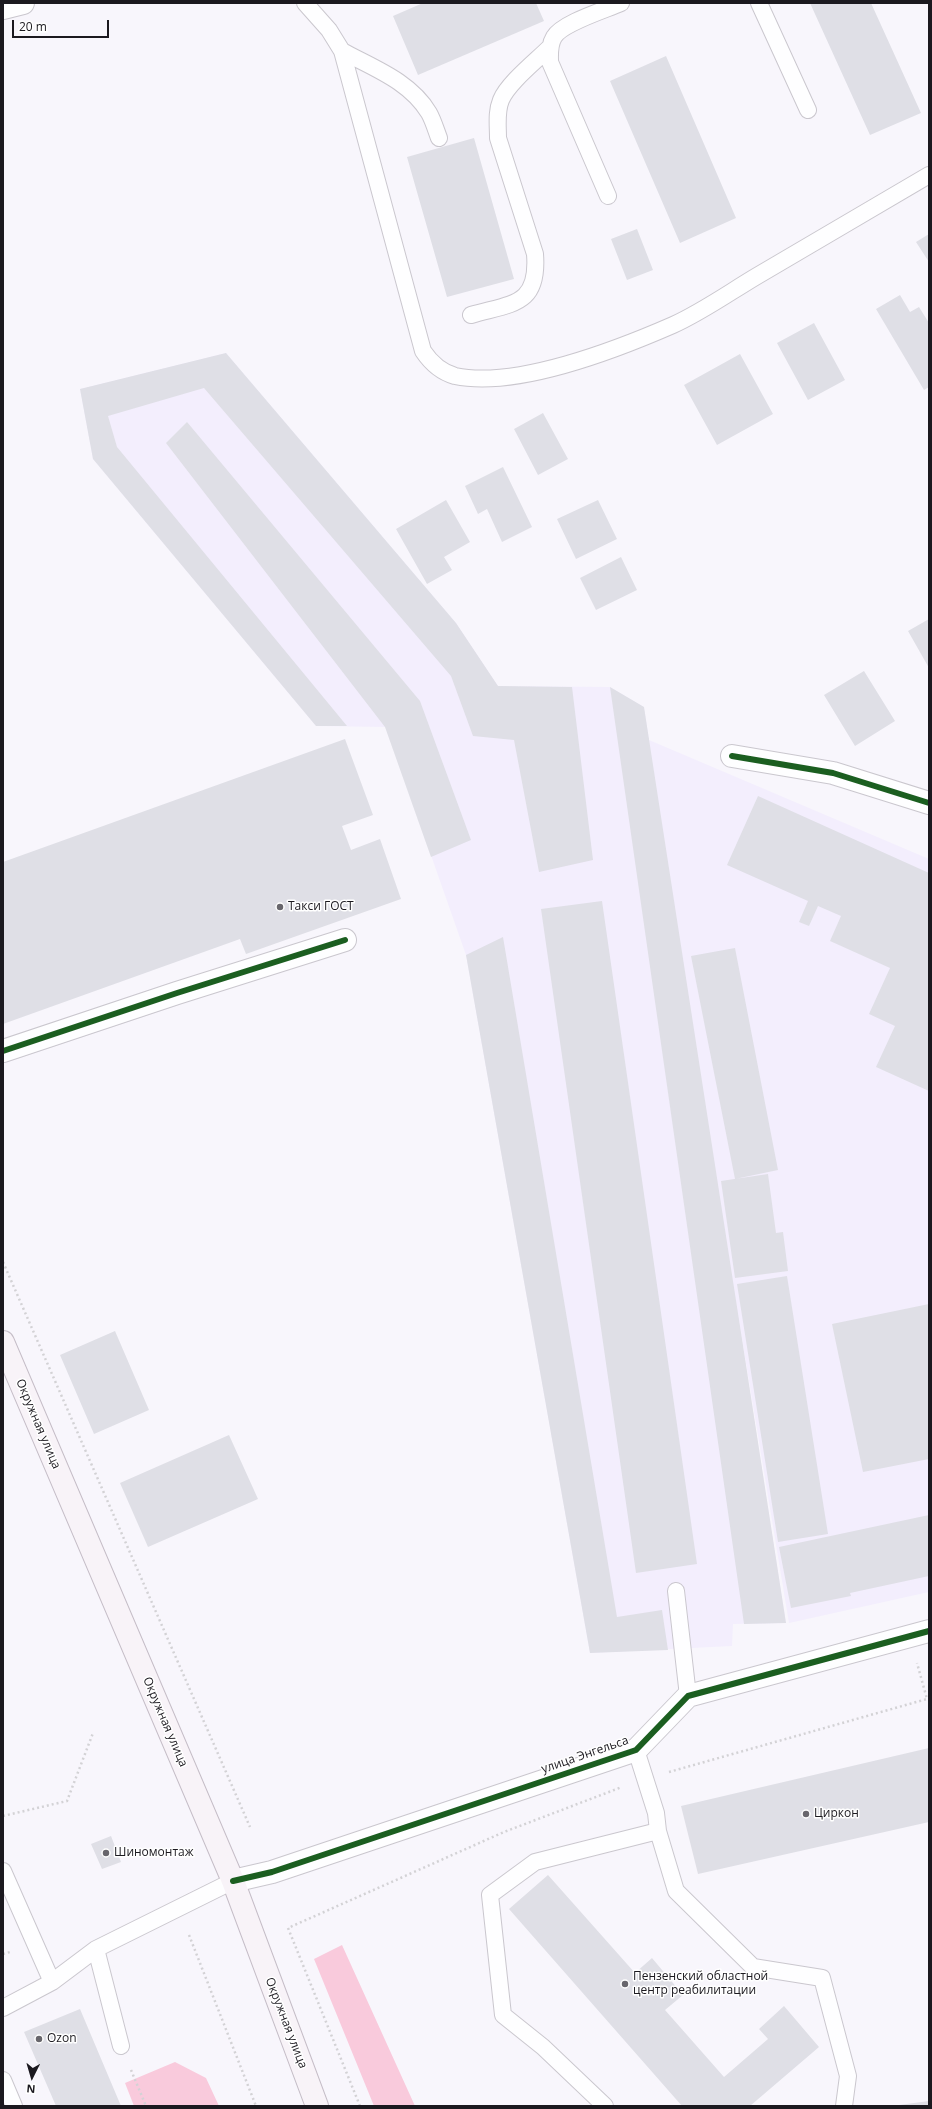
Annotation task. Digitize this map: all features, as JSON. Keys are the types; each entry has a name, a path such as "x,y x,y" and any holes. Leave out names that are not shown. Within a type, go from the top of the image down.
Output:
{"main road":[{"name":"Окружная улица","path":"3,1342 233,1881 317,2106"}],"street":[{"path":"3,8 23,3"},
{"path":"732,756 833,773 929,803"},
{"path":"3,1051 177,993 345,940"},
{"path":"688,1696 929,1631"},
{"name":"улица Энгельса","path":"233,1881 272,1872 636,1750 688,1696"}],"lane":[{"path":"305,3 329,30 342,51 423,351 431,362 442,371 455,376 483,378 505,376 587,359 675,324 929,175"},
{"path":"608,196 550,62 550,47 554,36 565,27 621,3"},
{"path":"759,3 808,110"},
{"path":"472,315 523,299 532,286 537,270 535,254 498,138 497,117 501,100 509,87 550,47"},
{"path":"342,51 398,81 416,96 429,114 439,138"},
{"path":"676,1591 688,1696"},
{"path":"636,1750 656,1813 658,1831 676,1891 753,1967 822,1978 848,2076 844,2106"},
{"path":"605,2106 543,2047 503,2014 490,1895 535,1862 658,1831"},
{"path":"3,1871 52,1982"},
{"path":"3,2008 52,1982 96,1949 233,1881"},
{"path":"96,1949 121,2046"},
{"path":"3,2080 14,2106"}],"path":[{"path":"3,1262 250,1827"},
{"path":"3,1816 67,1801 93,1733"},
{"path":"288,1928 360,2106"},
{"path":"190,1935 256,2106"},
{"path":"121,2046 146,2106"}],"shaded area":[{"path":"226,353 456,623 498,686 610,687 644,707 649,740 929,859 929,1592 789,1623 738,1315 786,1623 733,1624 732,1646 590,1653 466,955 386,727 316,726 93,459 80,389"},
{"path":"342,1945 415,2106 374,2106 314,1959"},
{"path":"175,2062 206,2078 219,2106 134,2106 125,2083"}],"building":[{"path":"423,3 536,3 544,21 418,75 393,16"},
{"path":"810,3 871,3 921,113 870,135"},
{"path":"666,56 736,218 680,243 610,81"},
{"path":"474,138 514,279 447,297 407,157"},
{"path":"637,229 653,270 627,280 611,239"},
{"path":"929,234 929,262 916,242"},
{"path":"900,295 910,312 919,307 929,323 929,387 924,390 876,309"},
{"path":"814,323 845,380 808,400 777,343"},
{"path":"226,353 456,623 498,686 572,687 593,860 539,872 514,740 473,736 451,676 204,388 108,416 117,447 347,726 316,726 93,459 80,389"},
{"path":"740,354 773,414 717,445 684,385"},
{"path":"543,413 568,459 538,475 514,429"},
{"path":"187,422 420,701 471,840 431,857 385,727 166,443"},
{"path":"503,467 532,527 502,542 487,509 478,514 465,486"},
{"path":"446,500 470,542 444,557 452,570 427,584 396,529"},
{"path":"598,500 617,539 576,559 557,519"},
{"path":"621,557 637,590 596,610 580,578"},
{"path":"929,619 929,668 908,631"},
{"path":"864,671 895,721 855,746 824,695"},
{"path":"610,687 644,707 786,1623 744,1624"},
{"path":"345,739 373,815 342,826 351,850 380,839 401,899 246,954 240,939 3,1024 3,862"},
{"path":"758,796 929,873 929,1091 876,1067 895,1026 869,1014 890,968 830,941 841,916 818,906 809,926 799,922 808,901 727,865"},
{"path":"602,901 697,1564 636,1573 541,909"},
{"path":"503,937 617,1617 662,1610 668,1650 590,1653 466,955"},
{"path":"735,948 778,1170 735,1179 691,956"},
{"path":"768,1174 776,1233 783,1232 788,1271 735,1278 721,1181"},
{"path":"787,1276 828,1534 778,1542 737,1284"},
{"path":"929,1304 929,1459 863,1472 832,1324"},
{"path":"115,1331 149,1410 94,1434 60,1355"},
{"path":"229,1435 258,1499 148,1547 120,1483"},
{"path":"929,1515 929,1576 850,1593 851,1596 791,1608 779,1547"},
{"name":"Циркон","path":"929,1748 929,1822 698,1874 681,1806"},
{"name":"Шиномонтаж","path":"111,1836 121,1862 102,1869 91,1844"},
{"name":"Пензенский областной центр реабилитации","path":"548,1875 635,1973 652,1958 683,1995 665,2010 724,2077 768,2039 759,2029 784,2006 819,2047 750,2106 682,2106 509,1909"},
{"path":"80,2009 121,2106 56,2106 24,2032"},
{"path":"929,2101 929,2106 899,2106 899,2105"}],"cycle path":[{"path":"732,756 833,773 929,803"},
{"path":"3,1051 177,993 345,940"},
{"path":"233,1881 272,1872 636,1750 688,1696 929,1631"}],"place":[{"name":"Такси ГОСТ","path":"280,907"},
{"name":"Циркон","path":"806,1814"},
{"name":"Шиномонтаж","path":"106,1853"},
{"name":"Пензенский областной центр реабилитации","path":"625,1984"},
{"name":"Ozon","path":"39,2039"}]}
